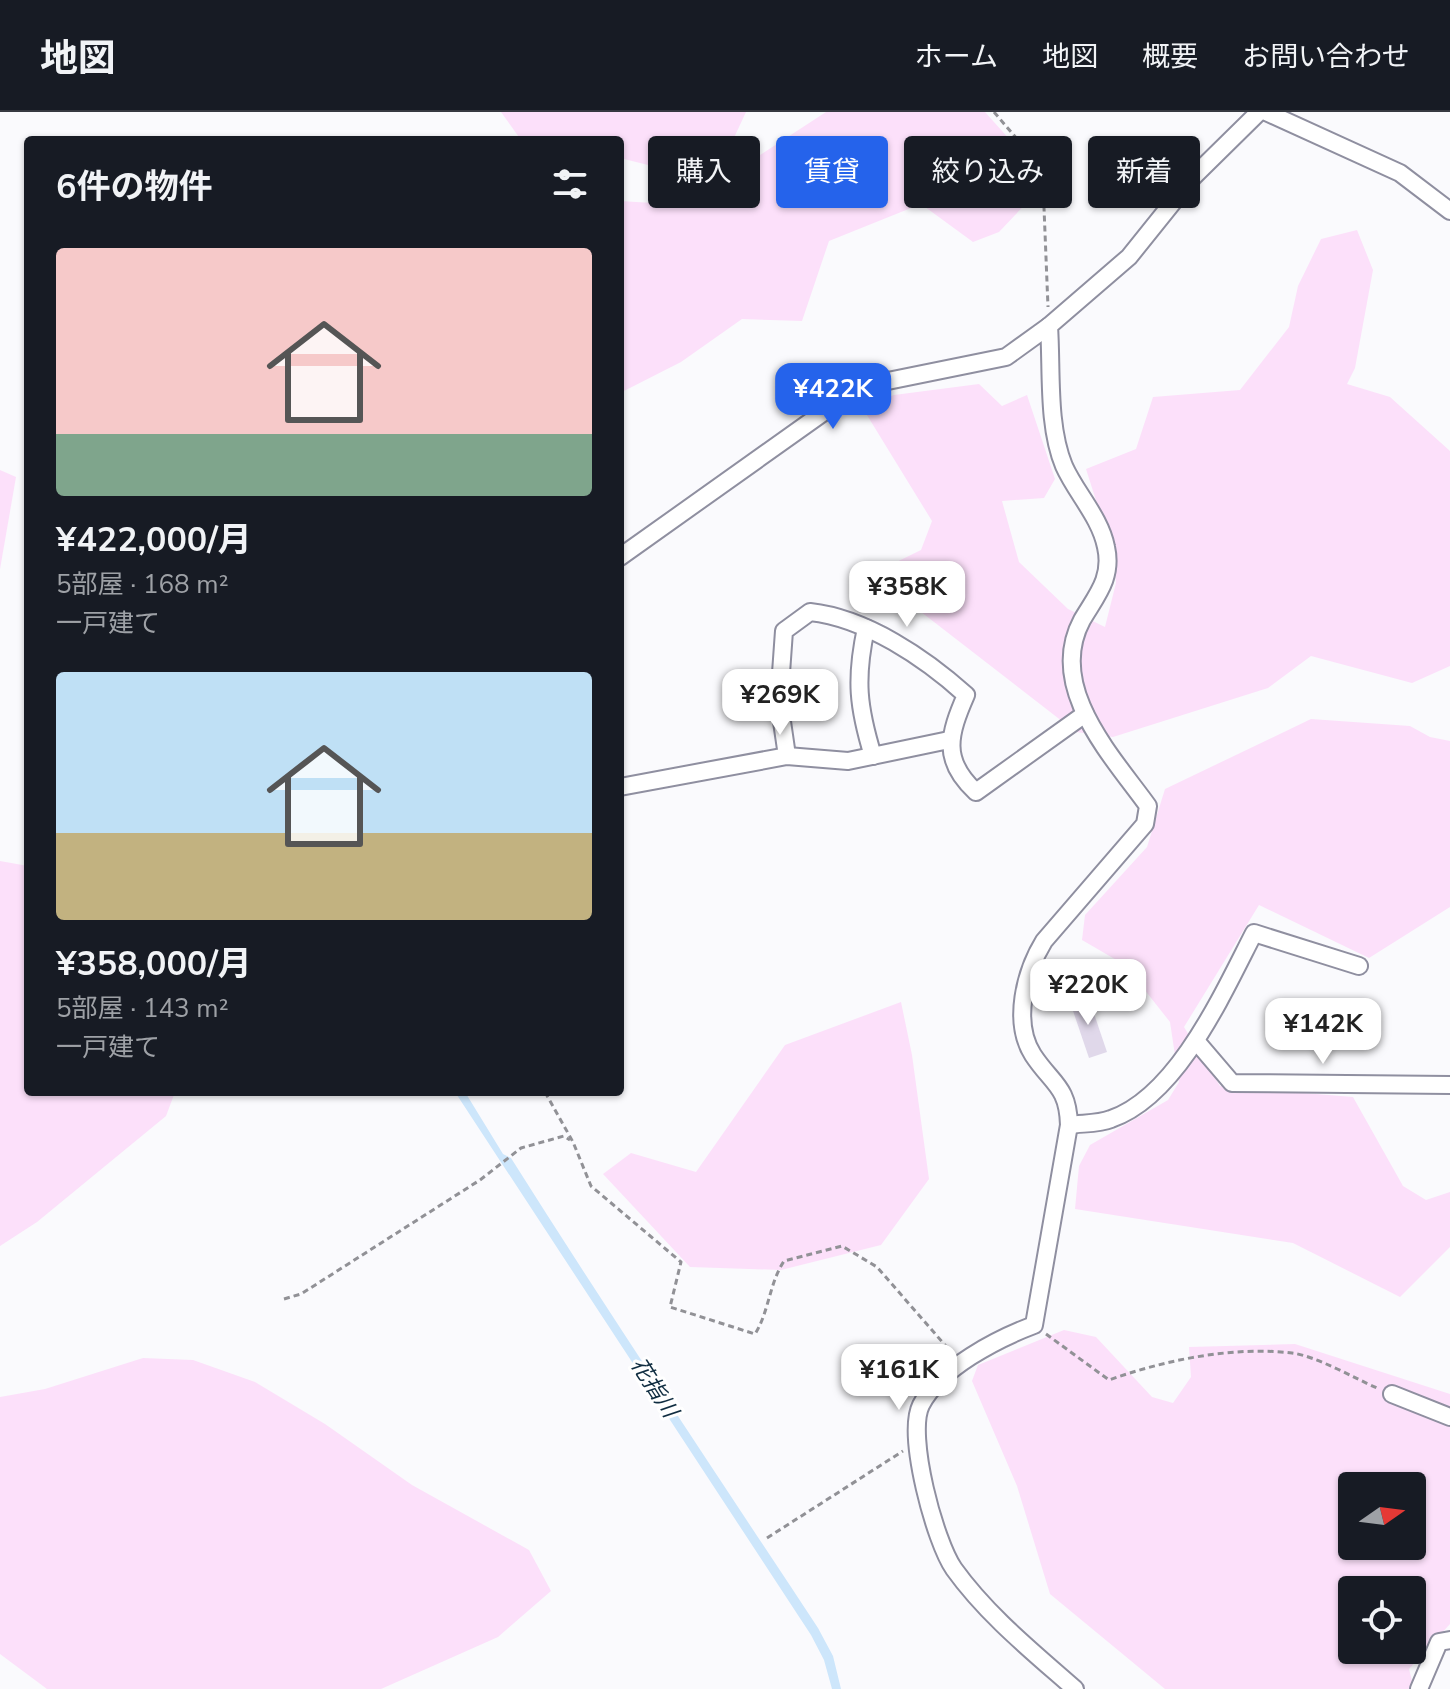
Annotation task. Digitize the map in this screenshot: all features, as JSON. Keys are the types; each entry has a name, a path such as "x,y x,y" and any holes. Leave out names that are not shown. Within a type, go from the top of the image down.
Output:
{"street":[{"path":"624,554 838,402 873,384 1006,357 1049,326 1129,257 1194,176 1259,112"},
{"path":"1266,112 1400,173 1450,211"},
{"path":"1049,326 1056,435 1064,465 1106,547 1107,570 1101,593 1081,622 1075,646 1074,678 1085,714 1148,806 1145,824 1044,941 1033,960 1026,982 1023,1013 1025,1040 1034,1057 1059,1083 1068,1105 1069,1125 1034,1325 1001,1337 960,1366 921,1405 920,1440 923,1484 936,1534 954,1569 1006,1628 1075,1689"},
{"path":"787,756 779,701 784,631 810,612 833,614 866,628 943,674 966,695 949,740 955,764 976,792 1085,714"},
{"path":"866,628 857,670 860,713 873,756"},
{"path":"624,786 787,756 825,761 873,756 949,740"},
{"path":"1069,1125 1112,1119 1146,1098 1197,1042 1254,933 1359,966"},
{"path":"1197,1042 1232,1083 1450,1085"},
{"path":"1392,1394 1450,1417"},
{"path":"1419,1689 1439,1642 1450,1640"}],"path":[{"path":"994,112 1035,160 1043,183 1049,326"},
{"path":"547,1096 573,1142 591,1186 681,1262 670,1307 755,1334 761,1324 772,1279 784,1261 842,1246 877,1267 960,1366"},
{"path":"284,1299 314,1286 480,1180 521,1148 564,1136 573,1142"},
{"path":"1034,1325 1109,1380 1135,1371 1218,1354 1294,1353 1392,1394"},
{"path":"767,1538 920,1440"}],"shaded area":[{"path":"501,112 746,112 735,136 648,136 648,165 624,159 624,136 518,136"},
{"path":"826,112 985,112 1006,136 904,136 904,208 911,208 829,241 802,321 742,319 681,362 624,391 624,201 648,203 648,208 760,208 760,155 776,145 776,208 888,208 888,136 789,136"},
{"path":"926,208 1022,208 999,232 973,242"},
{"path":"1357,230 1373,270 1355,368 1347,384 1390,397 1450,451 1450,666 1412,683 1311,656 1268,688 1113,737 1076,732 872,574 921,550 932,521 862,407 894,395 979,384 1002,406 1027,395 1055,479 1044,498 1002,501 1019,562 1068,609 1105,627 1116,583 1114,557 1086,469 1136,449 1153,397 1240,390 1289,327 1298,286 1321,239"},
{"path":"0,470 16,477 0,569"},
{"path":"1311,719 1410,726 1430,737 1450,741 1450,907 1369,958 1259,905 1184,1027 1220,1086 1353,1097 1403,1186 1426,1200 1450,1192 1450,1247 1400,1297 1293,1243 1075,1209 1079,1166 1090,1145 1168,1100 1179,1082 1170,1022 1125,965 1082,940 1085,915 1147,847 1165,789"},
{"path":"0,861 24,865 24,1096 174,1096 166,1116 37,1222 0,1246"},
{"path":"901,1002 912,1055 929,1179 881,1245 781,1270 690,1267 603,1174 631,1153 696,1172 785,1045"},
{"path":"1064,1330 1096,1337 1152,1397 1173,1403 1191,1377 1189,1347 1295,1344 1450,1394 1450,1624 1426,1650 1426,1576 1338,1576 1338,1664 1414,1664 1409,1669 1414,1689 1165,1689 1050,1594 1017,1486 972,1381 978,1365"},
{"path":"143,1358 193,1360 255,1382 325,1424 412,1485 529,1550 551,1591 498,1637 381,1689 47,1689 0,1654 0,1397 45,1389"}],"water":[{"name":"花指川","path":"458,1096 467,1096 503,1154 511,1158 818,1628 833,1656 841,1689 832,1689 824,1660 811,1635"}],"building":[{"path":"1088,996 1107,1052 1089,1058 1070,1002"}]}
